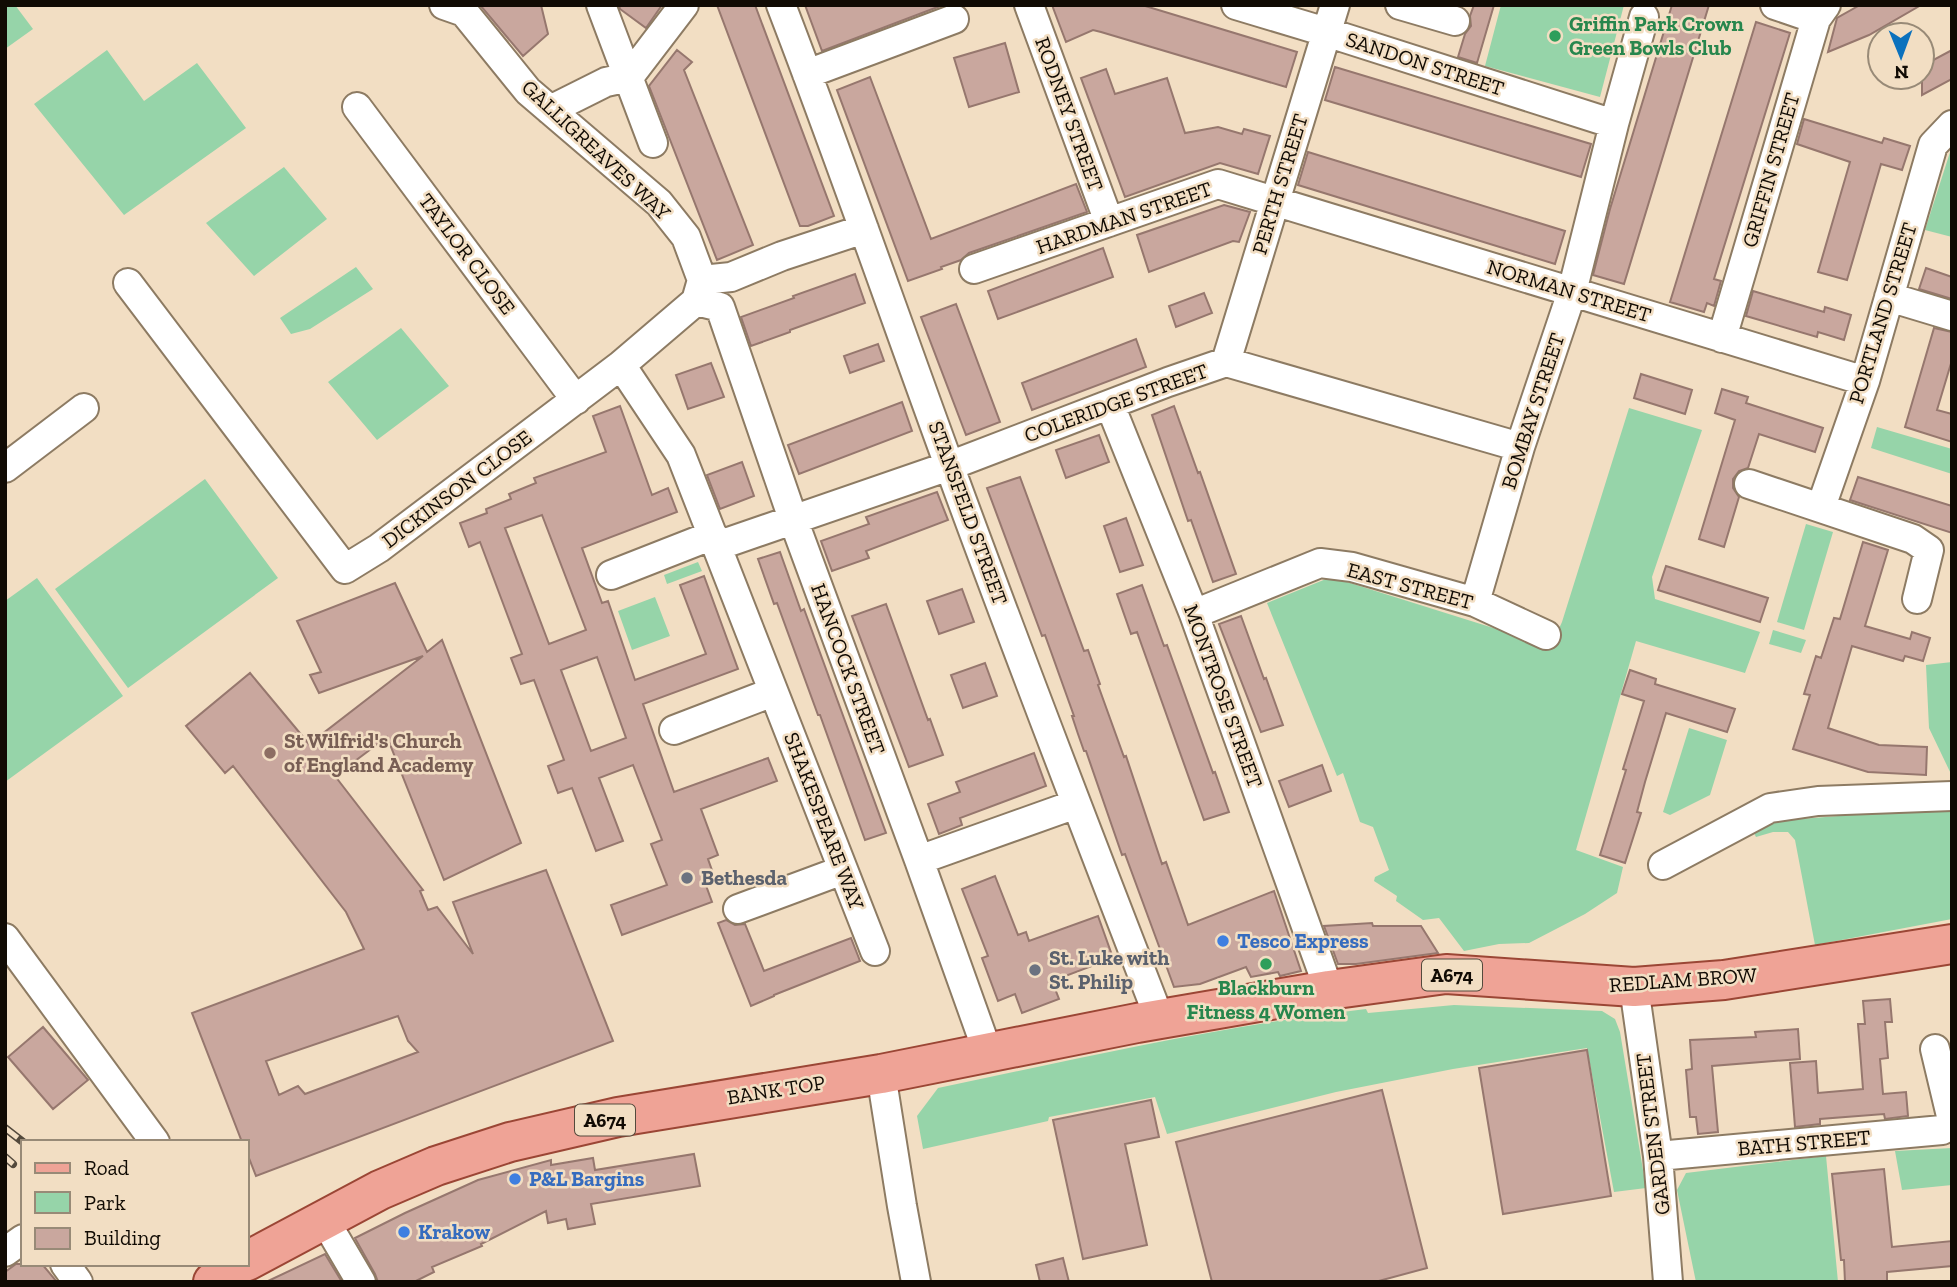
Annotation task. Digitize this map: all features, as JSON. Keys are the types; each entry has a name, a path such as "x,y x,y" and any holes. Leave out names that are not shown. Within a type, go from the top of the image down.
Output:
{"main road":[{"name":"REDLAM BROW","path":"1329,990 1446,974 1634,988 1724,981 1952,944"},
{"name":"BANK TOP","path":"248,1260 380,1190 436,1166 510,1142 618,1116 881,1074 1329,990"},
{"path":"213,1282 238,1266"}],"street":[{"name":"GALLIGREAVES WAY","path":"444,5 464,12 528,91 659,203 686,237 699,290"},
{"path":"601,5 653,143"},
{"path":"550,110 606,82 629,77 684,5"},
{"name":"STANSFELD STREET","path":"780,5 949,466 1160,1020"},
{"name":"RODNEY STREET","path":"1029,5 1109,222"},
{"name":"SANDON STREET","path":"1236,5 1614,124"},
{"name":"PERTH STREET","path":"1226,362 1335,5"},
{"path":"1400,5 1455,21"},
{"path":"1775,5 1821,12"},
{"name":"GRIFFIN STREET","path":"1722,338 1821,12"},
{"name":"BOMBAY STREET","path":"1475,602 1520,447 1572,292 1644,17"},
{"path":"807,74 954,19"},
{"name":"TAYLOR CLOSE","path":"357,107 576,400"},
{"name":"PORTLAND STREET","path":"1821,507 1865,381 1933,145 1952,125"},
{"name":"HARDMAN STREET","path":"974,269 1218,184 1275,201"},
{"name":"NORMAN STREET","path":"1275,201 1865,381"},
{"path":"699,290 782,256 864,229"},
{"name":"DICKINSON CLOSE","path":"128,283 345,569 379,548 621,365 699,290"},
{"name":"HANCOCK STREET","path":"699,290 720,307 793,519 988,1054"},
{"path":"1889,297 1952,316"},
{"name":"COLERIDGE STREET","path":"715,540 793,519 949,466 1226,362 1520,447"},
{"name":"SHAKESPEARE WAY","path":"621,365 681,455 875,951"},
{"name":"MONTROSE STREET","path":"1111,405 1194,614 1329,990"},
{"path":"5,468 84,408"},
{"path":"1749,484 1913,539 1929,550 1917,599"},
{"path":"611,575 715,540"},
{"name":"EAST STREET","path":"1194,614 1320,563 1352,567 1475,602 1546,635"},
{"path":"674,730 773,692"},
{"path":"1663,865 1770,808 1818,801 1952,796"},
{"path":"919,860 1076,804"},
{"path":"738,909 843,870"},
{"path":"5,938 154,1140"},
{"name":"GARDEN STREET","path":"1634,988 1658,1156 1668,1282"},
{"name":"BATH STREET","path":"1658,1156 1942,1130 1949,1126 1951,1116 1935,1049"},
{"path":"881,1074 916,1282"},
{"path":"324,1219 361,1282"},
{"path":"5,1252 21,1240"},
{"path":"66,1266 78,1282"}],"green space":[{"path":"5,5 15,5 33,29 5,49"},
{"name":"Griffin Park Crown Green Bowls Club","path":"1501,5 1624,5 1600,97 1485,66"},
{"path":"107,50 144,101 197,63 246,128 124,215 34,104"},
{"path":"1952,146 1952,237 1925,230"},
{"path":"284,167 327,219 254,276 206,223"},
{"path":"356,267 373,289 310,329 291,334 280,318"},
{"path":"401,328 449,386 377,440 328,382"},
{"path":"1629,408 1702,430 1652,577 1655,599 1760,632 1745,673 1636,641 1576,850 1623,867 1617,893 1585,914 1529,943 1499,944 1464,951 1439,918 1423,920 1396,901 1397,896 1374,881 1375,877 1389,870 1373,827 1360,822 1343,773 1337,776 1267,603 1331,577 1551,646 1562,622"},
{"path":"1877,427 1952,449 1952,474 1871,448"},
{"path":"205,479 278,578 128,688 55,589"},
{"path":"1806,524 1833,532 1804,630 1777,622"},
{"path":"698,562 702,571 667,584 664,575"},
{"path":"37,578 123,696 5,782 5,601"},
{"path":"655,597 670,636 632,650 618,611"},
{"path":"1773,630 1806,640 1801,653 1769,644"},
{"path":"1952,662 1952,776 1929,728 1926,665"},
{"path":"1689,728 1727,740 1710,795 1670,815 1663,812"},
{"path":"1952,810 1952,919 1815,945 1795,840 1788,832 1773,832 1756,837 1752,829 1774,821"},
{"path":"1454,1005 1602,1011 1615,1019 1620,1032 1646,1188 1614,1192 1587,1048 1453,1069 1336,1092 1167,1134 1155,1097 1049,1117 1048,1121 923,1149 917,1116 938,1088 1258,1024 1366,1009 1368,1013"},
{"path":"1952,1148 1952,1185 1902,1190 1895,1151"},
{"path":"1826,1156 1838,1282 1696,1282 1677,1190 1686,1173"}],"building":[{"path":"480,5 541,5 548,34 523,56"},
{"path":"619,5 662,5 646,28 620,9"},
{"path":"717,5 755,5 834,216 808,226 800,226"},
{"path":"805,5 943,5 822,51"},
{"path":"1052,5 1142,5 1297,52 1286,87 1093,30 1066,42"},
{"path":"1474,5 1494,5 1477,63 1458,57 1465,34 1471,26 1470,16"},
{"path":"1672,5 1709,5 1624,284 1593,275 1610,209"},
{"path":"1860,5 1921,5 1893,21 1866,21 1866,36 1828,52 1837,18"},
{"path":"1756,22 1790,33 1714,279 1721,281 1714,306 1707,303 1704,312 1670,302"},
{"path":"1005,43 1019,92 969,107 954,58"},
{"path":"677,50 692,62 684,70 753,245 717,260 649,86"},
{"path":"1952,50 1952,79 1936,88 1936,59"},
{"path":"1335,67 1591,144 1581,177 1325,100"},
{"path":"1106,69 1115,94 1167,78 1185,133 1218,127 1242,134 1244,129 1270,136 1258,174 1220,163 1125,197 1081,78"},
{"path":"870,77 931,239 1076,184 1087,212 969,253 961,260 941,267 942,269 908,281 837,90"},
{"path":"1804,119 1882,143 1884,138 1910,146 1902,170 1881,164 1847,280 1818,272 1850,162 1797,144"},
{"path":"1308,152 1565,231 1555,264 1298,185"},
{"path":"1224,205 1250,212 1239,242 1233,241 1149,272 1137,235"},
{"path":"1103,248 1113,277 998,319 988,291"},
{"path":"1926,268 1952,277 1952,299 1919,289"},
{"path":"855,274 865,303 751,346 741,317"},
{"path":"1753,291 1824,312 1825,307 1851,315 1844,340 1818,332 1817,337 1746,316"},
{"path":"1204,293 1212,313 1176,327 1169,306"},
{"path":"956,304 1000,422 966,435 921,317"},
{"path":"1934,328 1952,332 1952,360 1937,410 1952,414 1952,442 1905,427"},
{"path":"1136,339 1146,367 1032,410 1022,383"},
{"path":"878,344 884,361 850,373 844,356"},
{"path":"711,363 724,397 688,409 676,375"},
{"path":"1641,374 1692,390 1685,414 1634,398"},
{"path":"1722,389 1748,397 1746,403 1823,428 1815,452 1759,434 1748,468 1739,471 1733,479 1733,488 1739,497 1724,547 1699,539 1735,420 1715,413"},
{"path":"902,402 912,431 799,474 788,445"},
{"path":"620,406 652,495 668,488 677,512 582,548 602,603 608,601 635,680 706,654 680,585 704,576 738,669 643,704 674,792 768,758 777,781 701,809 718,855 708,859 714,876 704,880 712,902 622,935 611,905 667,885 651,844 662,840 633,765 599,778 623,841 596,851 572,788 558,793 548,766 564,760 534,680 521,684 511,658 522,654 480,542 469,547 460,523 487,513 486,509 511,499 509,494 536,483 534,478 606,452 593,416","holes":["542,515 586,630 549,644 505,528","597,657 626,738 591,751 561,670"]},
{"path":"1174,406 1236,574 1213,582 1191,520 1188,521 1152,415"},
{"path":"1099,435 1109,462 1066,478 1056,450"},
{"path":"742,462 754,496 720,509 707,475"},
{"path":"1020,477 1084,651 1088,650 1162,864 1166,862 1188,925 1274,891 1301,971 1280,976 1278,972 1251,977 1246,967 1200,984 1174,987 1125,854 1122,855 1045,635 1042,636 987,488"},
{"path":"1858,477 1952,506 1952,533 1850,500"},
{"path":"937,492 948,520 866,551 869,558 832,571 821,541 869,524 866,517"},
{"path":"1126,518 1143,565 1120,572 1104,526"},
{"path":"1863,542 1888,550 1865,626 1910,639 1912,632 1930,638 1923,661 1905,656 1903,661 1852,646 1828,728 1879,745 1927,747 1926,775 1868,772 1793,749 1810,695 1804,694 1816,656 1821,658 1834,618 1840,619"},
{"path":"780,552 801,611 804,609 886,833 865,840 777,603 774,604 758,559"},
{"path":"1666,566 1768,598 1760,622 1658,590"},
{"path":"395,583 427,652 442,640 521,843 444,880 387,737 335,776 423,890 420,891 428,910 437,907 473,954 453,902 546,870 613,1041 256,1176 248,1156 248,1140 241,1140 192,1013 364,949 346,912 233,766 225,773 186,726 250,673 309,744 423,656 319,693 310,675 321,672 297,621","holes":["398,1016 408,1041 418,1052 305,1094 298,1086 279,1095 266,1061"]},
{"path":"1142,585 1229,812 1204,820 1137,632 1131,634 1117,594"},
{"path":"962,589 974,622 939,634 927,601"},
{"path":"886,604 943,755 909,767 852,616"},
{"path":"1241,616 1283,725 1261,732 1219,624"},
{"path":"985,663 997,696 963,708 951,675"},
{"path":"1630,670 1656,679 1655,684 1735,709 1727,732 1666,713 1637,812 1641,813 1625,863 1600,855 1644,701 1622,694"},
{"path":"1034,753 1046,786 960,818 962,825 939,834 928,804 960,792 956,782"},
{"path":"1322,765 1331,791 1289,807 1279,781"},
{"name":"St. Luke with St. Philip","path":"995,876 1018,935 1026,932 1029,941 1098,916 1113,958 1052,981 1059,999 1022,1013 1015,994 998,1001 982,958 988,956 962,889"},
{"path":"726,920 735,925 745,924 764,971 851,938 860,961 751,1006 718,923"},
{"path":"1372,923 1373,926 1421,926 1438,953 1338,964 1324,926"},
{"path":"1890,999 1892,1022 1885,1022 1888,1058 1880,1059 1883,1094 1906,1092 1908,1116 1885,1119 1884,1114 1820,1119 1820,1124 1795,1127 1790,1063 1816,1061 1818,1093 1863,1089 1858,1024 1865,1024 1863,1001"},
{"path":"43,1027 88,1080 53,1109 8,1057"},
{"path":"1798,1029 1800,1059 1712,1066 1718,1132 1698,1134 1696,1117 1690,1117 1686,1070 1692,1069 1690,1040 1756,1037 1755,1032"},
{"path":"1587,1050 1611,1196 1503,1214 1479,1068"},
{"path":"1382,1090 1427,1268 1375,1282 1212,1282 1176,1142"},
{"path":"1151,1100 1159,1137 1125,1144 1147,1245 1083,1259 1053,1120"},
{"path":"694,1154 700,1186 591,1204 595,1224 568,1229 566,1219 548,1223 546,1211 481,1244 482,1246 432,1267 434,1272 414,1282 378,1282 355,1238 478,1180 551,1160 551,1165 593,1158 595,1170"},
{"path":"1884,1169 1892,1247 1952,1241 1952,1266 1887,1272 1887,1282 1845,1282 1832,1174"},
{"path":"325,1254 342,1282 266,1282"},
{"path":"1063,1258 1069,1282 1040,1282 1036,1265"},
{"path":"16,1264 44,1266 57,1282 5,1282 5,1272"}],"railway":[{"path":"5,1128 21,1140"},
{"path":"5,1157 13,1164"}],"place":[{"name":"Griffin Park Crown Green Bowls Club","path":"1555,36"},
{"name":"St Wilfrid's Church of England Academy","path":"270,753"},
{"name":"Bethesda","path":"687,878"},
{"name":"Tesco Express","path":"1223,941"},
{"name":"Blackburn Fitness 4 Women","path":"1266,964"},
{"name":"St. Luke with St. Philip","path":"1035,970"},
{"name":"P&L Bargins","path":"515,1179"},
{"name":"Krakow","path":"404,1232"}]}
